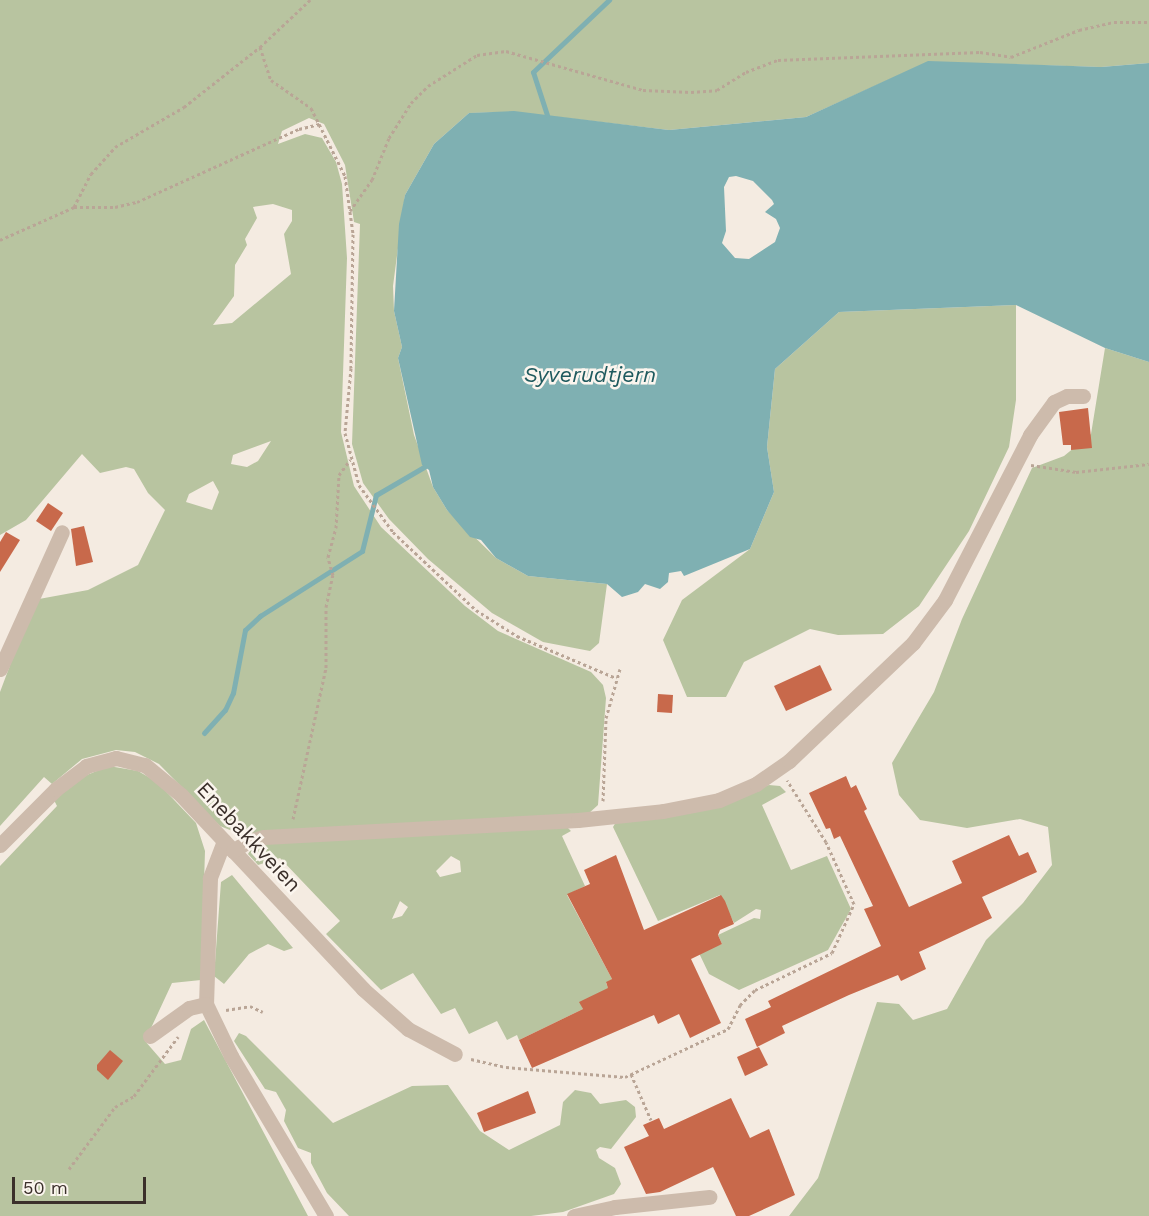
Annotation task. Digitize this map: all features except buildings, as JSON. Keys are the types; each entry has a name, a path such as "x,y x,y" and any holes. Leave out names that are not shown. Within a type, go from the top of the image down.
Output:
{"street":[{"path":"326,1216 208,1009 210,878 229,846 256,838 293,835 603,818 712,802 746,789 779,769 890,668 924,630 945,600 1014,462 1054,402 1067,396 1083,396"},
{"path":"0,669 62,532"},
{"name":"Enebakkveien","path":"0,845 78,771 102,760 116,758 155,771 370,996 421,1038 455,1054"},
{"path":"150,1036 189,1008 208,1009"},
{"path":"574,1216 615,1207 709,1197"}],"path":[{"path":"74,207 91,174 115,147 184,106 260,47 310,0"},
{"path":"350,211 372,180 389,138 411,103 428,86 477,55 506,51 643,90 691,92 717,90 746,72 778,60 980,52 1011,57 1079,30 1114,22 1149,22"},
{"path":"260,47 271,80 300,97 320,124 340,161 350,211 352,348 345,433 350,460 359,485 382,519 476,610 517,636 616,678"},
{"path":"0,240 74,207 127,206 299,129 320,124"},
{"path":"293,835 296,796 316,721 326,668 326,607 333,575 327,561 336,528 339,475 350,460"},
{"path":"1014,462 1076,472 1149,464"},
{"path":"603,818 604,741 616,678 620,669"},
{"path":"455,1054 506,1067 611,1077 631,1074 728,1029 740,1005 755,990 837,949 854,904 826,842 779,769"},
{"path":"208,1009 244,1006 263,1012"},
{"path":"69,1169 115,1107 134,1096 160,1057"},
{"path":"631,1074 651,1120"}],"green space":[{"path":"0,0 1149,0 1149,63 1101,67 928,62 806,117 669,130 514,112 469,113 434,144 405,195 393,286 394,311 402,347 398,358 414,435 433,487 447,510 496,558 528,576 607,584 599,643 590,651 543,642 492,613 428,559 389,519 363,483 352,444 360,224 354,222 345,165 324,124 309,118 282,131 278,144 305,134 322,138 336,162 342,184 347,258 341,432 354,486 381,527 465,606 498,631 591,672 603,685 606,698 598,805 588,814 240,834 220,826 159,764 135,752 116,750 82,759 52,784 44,777 0,826 0,692 27,620 39,599 88,590 138,565 165,510 148,493 134,469 126,467 100,473 82,454 26,520 0,535","holes":["273,204 292,210 292,221 284,234 291,274 232,323 213,325 234,296 235,265 247,245 245,239 257,218 253,207","271,441 258,461 247,467 231,464 233,455","213,481 219,492 212,510 186,502 189,494"]},
{"path":"1016,305 1016,400 1009,447 969,531 919,606 883,634 838,635 810,629 744,662 726,697 687,697 663,640 682,600 750,549 774,492 767,447 775,369 839,312"},
{"path":"1105,348 1149,362 1149,1216 789,1216 818,1178 877,1002 899,1004 913,1020 947,1009 986,940 1023,903 1052,865 1048,827 1020,819 967,828 920,820 899,795 892,763 934,692 962,619 1032,468 1064,456 1091,434"},
{"path":"109,766 138,771 157,782 196,823 205,851 201,980 172,983 145,1041 165,1064 181,1060 191,1029 204,1020 308,1216 0,1216 0,866 57,806 54,800 82,777"},
{"path":"769,785 780,786 786,792 762,805 791,870 827,856 851,909 828,950 739,990 709,974 698,951 722,944 718,935 754,918 760,919 761,910 756,909 734,923 720,895 658,921 613,827 616,822"},
{"path":"566,826 571,831 562,836 585,886 567,895 612,979 606,983 612,996 580,1002 583,1009 519,1040 517,1035 507,1040 497,1021 469,1034 455,1008 441,1014 413,973 381,990 326,934 340,921 280,858 258,865 248,854 254,844","holes":["451,856 460,861 461,872 440,877 436,871","400,901 408,907 402,916 392,919"]},
{"path":"232,875 293,948 284,951 268,944 249,954 224,984 214,976 221,882"},
{"path":"239,1033 246,1036 333,1123 412,1086 448,1085 480,1131 509,1150 560,1125 563,1102 575,1090 591,1093 600,1104 626,1100 635,1107 636,1117 611,1149 600,1147 596,1150 599,1158 615,1168 621,1184 614,1194 563,1212 531,1216 349,1216 327,1193 311,1163 311,1153 298,1148 284,1121 286,1110 276,1092 265,1089 234,1041"}],"water":[{"name":"Syverudtjern","path":"928,61 1101,67 1149,63 1149,362 1105,348 1016,305 839,312 775,369 767,447 774,492 750,549 684,576 681,571 669,573 668,582 660,589 645,584 638,592 622,597 607,584 528,576 496,558 481,540 470,537 447,510 433,487 429,470 422,465 398,358 402,347 394,311 399,224 405,195 434,144 469,113 514,111 669,130 806,117","holes":["736,176 753,181 772,200 774,204 765,212 776,219 780,228 775,242 749,259 735,258 722,243 726,231 724,187 729,177"]}],"waterway":[{"path":"547,115 533,72 609,0"},
{"path":"204,733 225,710 233,693 245,630 260,616 362,551 376,495 424,467"}]}
